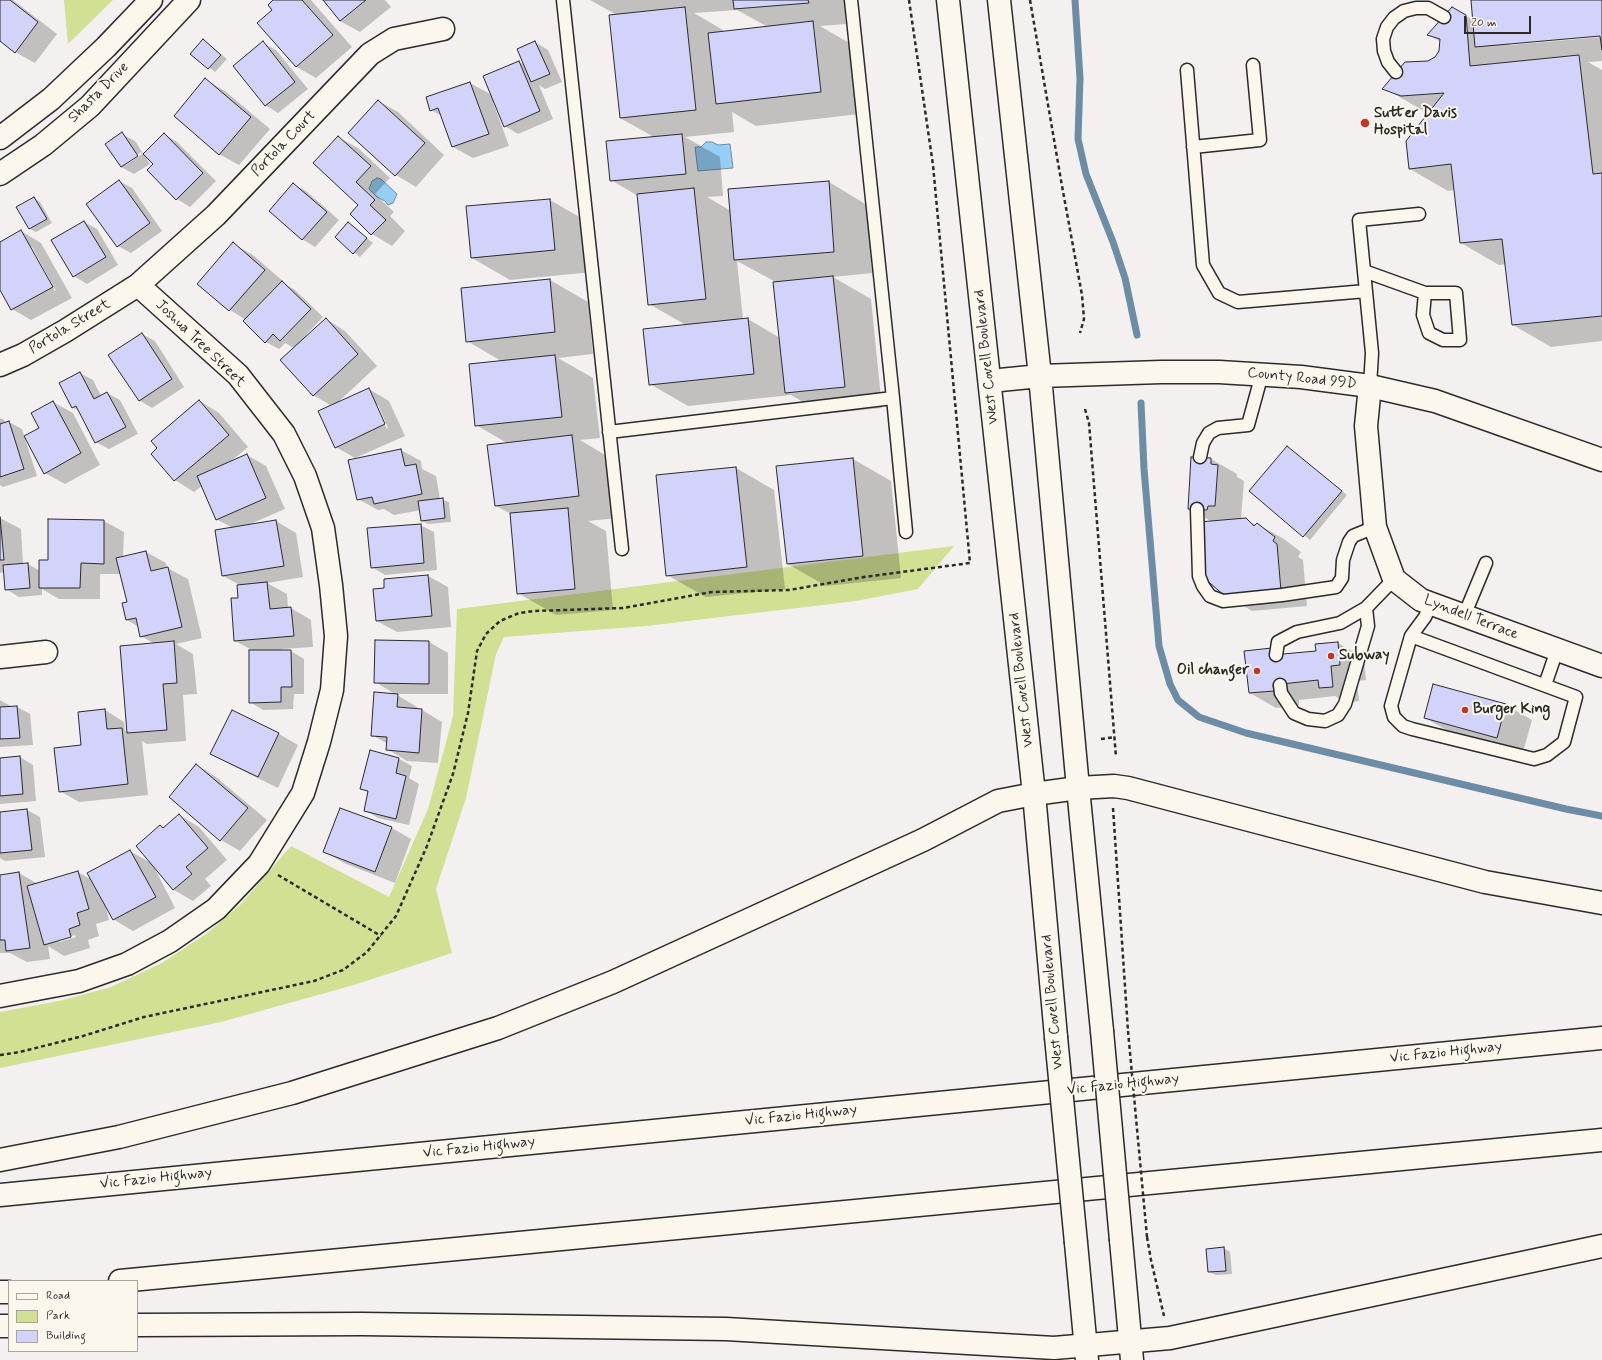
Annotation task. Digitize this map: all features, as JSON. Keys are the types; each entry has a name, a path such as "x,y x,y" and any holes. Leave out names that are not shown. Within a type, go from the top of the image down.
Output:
{"main road":[{"name":"Shasta Drive","path":"0,138 51,99 106,47 151,0"},
{"name":"Shasta Drive","path":"0,174 43,145 90,106 188,0"},
{"name":"West Covell Boulevard","path":"948,0 1034,794 1087,1353"},
{"path":"999,0 1040,376 1131,1351"},
{"name":"Portola Court","path":"138,285 216,215 370,54 394,39 443,29"},
{"name":"Portola Street","path":"0,365 23,355 66,331 138,285"},
{"name":"Joshua Tree Street","path":"0,996 78,982 127,964 170,941 216,909 259,864 304,793 332,690 336,636 331,585 323,528 306,476 284,434 238,375 138,285"},
{"name":"County Road 99D","path":"990,381 1040,376 1161,372 1219,372 1302,377 1370,386 1435,401 1602,460"},
{"path":"1370,386 1366,426 1375,527 1394,579"},
{"name":"Lyndell Terrace","path":"1394,579 1421,600 1602,666"},
{"path":"0,657 46,652"},
{"path":"0,1160 119,1137 292,1093 498,1028 613,982 923,840 998,801 1034,794 1078,788 1114,786 1128,788 1484,882 1602,903"},
{"name":"Vic Fazio Highway","path":"0,1194 1602,1038"},
{"path":"131,1280 1602,1140"},
{"path":"138,1325 362,1324 726,1330 1046,1348 1087,1353 1131,1351 1170,1338 1602,1246"}],"lane":[{"path":"563,0 622,549"},
{"path":"852,0 906,532"},
{"path":"1396,72 1388,62 1384,51 1383,39 1387,27 1394,18 1415,2 1444,17"},
{"path":"1193,147 1260,140 1253,65"},
{"path":"1187,70 1203,265 1219,293 1238,302 1366,291"},
{"path":"1370,386 1372,353 1359,220 1419,214"},
{"path":"1364,271 1425,293 1456,293 1460,340 1443,340 1429,333 1423,315 1425,293"},
{"path":"1200,457 1203,443 1209,433 1218,428 1248,425 1262,374"},
{"path":"609,432 893,398"},
{"path":"1196,509 1199,576 1203,586 1210,596 1223,601 1282,595 1336,586 1342,578 1343,560 1349,542 1354,536 1375,527"},
{"path":"1464,616 1486,563"},
{"path":"1276,655 1278,642 1297,632 1340,623 1366,608 1394,579"},
{"path":"1411,636 1576,697 1564,742 1547,755 1534,758 1403,726 1394,717 1391,706 1411,636 1426,617 1431,604"},
{"path":"1280,685 1281,693 1294,713 1308,719 1325,721 1338,715 1346,704 1368,626 1366,608"},
{"path":"1545,685 1557,650"}],"path":[{"path":"0,1055 20,1052 83,1036 144,1017 314,981 343,970 367,952 396,916 427,846 453,774 468,712 477,652 486,634 500,621 518,613 623,608 712,592 789,590 864,577 970,564 933,165 908,0"},
{"path":"1030,0 1082,295 1084,319 1080,333"},
{"path":"1085,409 1089,423 1116,758"},
{"path":"1101,739 1115,737"},
{"path":"1113,806 1128,1031 1147,1237 1164,1316"},
{"path":"259,864 381,936"}],"green space":[{"path":"64,0 113,0 68,44"},
{"path":"954,546 918,589 856,601 646,626 504,637 496,654 466,798 436,889 452,953 354,985 221,1022 0,1068 0,1012 59,1001 111,987 162,963 206,934 241,904 291,846 389,897 428,809 453,716 457,609"}],"water":[{"path":"706,142 712,142 718,145 730,144 733,168 698,171 695,147 701,147"},
{"path":"377,178 381,179 397,194 393,203 388,205 369,189 372,181"}],"building":[{"path":"0,0 10,0 38,22 15,53 0,41"},
{"path":"273,0 302,0 333,35 296,67 257,23 272,10 268,5"},
{"path":"323,0 366,0 340,21"},
{"path":"733,0 808,0 809,3 734,9"},
{"path":"1471,0 1602,0 1602,50 1600,36 1475,47"},
{"path":"685,7 696,110 620,118 609,15"},
{"path":"1452,7 1466,15 1470,66 1579,55 1593,174 1602,173 1602,316 1512,325 1502,239 1460,243 1451,164 1409,169 1406,141 1444,93 1401,96 1382,89 1405,62 1428,61 1435,57 1439,51 1440,39 1427,35"},
{"path":"813,21 821,92 716,104 708,33"},
{"path":"203,39 221,55 208,69 190,54"},
{"path":"263,41 295,82 265,106 233,66"},
{"path":"535,41 550,74 531,82 517,49"},
{"path":"519,61 540,111 504,127 483,76"},
{"path":"205,78 251,117 219,155 174,116"},
{"path":"470,82 489,134 452,147 438,108 430,111 426,97"},
{"path":"378,100 425,143 395,176 348,133"},
{"path":"122,132 138,156 121,167 105,144"},
{"path":"164,133 203,173 176,200 147,170 153,164 143,154"},
{"path":"682,134 686,174 610,181 606,141"},
{"path":"338,136 371,166 356,182 375,200 370,205 386,220 371,235 350,214 358,205 313,163"},
{"path":"119,180 150,223 117,247 86,204"},
{"path":"829,181 834,252 734,260 728,189"},
{"path":"293,183 327,212 302,240 269,211"},
{"path":"694,188 706,299 648,305 637,194"},
{"path":"34,197 47,219 29,229 16,207"},
{"path":"550,199 555,250 471,258 466,206"},
{"path":"84,221 106,257 73,277 51,240"},
{"path":"348,222 367,238 353,254 335,237"},
{"path":"21,230 53,287 11,310 0,290 0,242"},
{"path":"233,242 265,270 229,311 197,284"},
{"path":"833,276 845,387 785,393 773,282"},
{"path":"550,279 555,332 466,342 461,288"},
{"path":"282,281 311,309 280,341 273,334 265,343 243,321"},
{"path":"326,318 358,354 313,396 280,360"},
{"path":"748,318 754,374 649,385 643,329"},
{"path":"142,333 172,379 139,401 108,355"},
{"path":"555,355 562,417 475,426 469,364"},
{"path":"80,372 94,399 107,392 126,427 95,443 76,406 72,408 59,383"},
{"path":"369,388 385,424 335,448 318,411"},
{"path":"199,400 229,435 174,481 151,454 157,448 151,441"},
{"path":"53,401 81,453 44,474 24,436 39,428 31,413"},
{"path":"9,421 24,469 0,477 0,424"},
{"path":"572,435 579,496 495,506 487,445"},
{"path":"1287,446 1342,491 1303,537 1249,491"},
{"path":"401,449 405,466 416,464 422,494 374,504 372,497 357,500 348,460"},
{"path":"247,454 266,498 216,520 197,476"},
{"path":"1191,457 1211,458 1211,464 1218,465 1215,506 1208,506 1207,510 1188,509"},
{"path":"853,458 863,556 787,564 776,466"},
{"path":"736,467 747,567 666,576 656,475"},
{"path":"443,498 445,518 421,521 418,501"},
{"path":"568,508 575,589 517,594 510,513"},
{"path":"0,517 4,560 0,560"},
{"path":"1246,518 1254,526 1257,523 1275,537 1273,541 1277,544 1281,591 1225,596 1204,578 1199,522"},
{"path":"48,519 104,520 104,564 81,563 80,588 39,588 39,560 48,560"},
{"path":"276,520 284,566 222,576 215,530"},
{"path":"421,524 424,563 371,568 367,528"},
{"path":"146,551 151,571 168,567 182,627 140,637 136,618 126,620 122,603 127,602 116,558"},
{"path":"28,563 30,588 5,590 3,565"},
{"path":"428,575 432,616 376,621 373,589 384,588 384,579"},
{"path":"267,582 270,609 291,607 294,636 234,641 231,598 238,598 237,585"},
{"path":"375,640 429,641 429,684 374,683"},
{"path":"174,641 177,683 163,684 167,730 127,733 120,646"},
{"path":"1338,642 1340,665 1331,666 1333,687 1319,688 1318,680 1273,685 1274,691 1249,693 1244,651 1272,648 1272,655 1316,651 1315,644"},
{"path":"249,650 291,650 292,687 281,687 281,702 249,703"},
{"path":"1433,684 1506,704 1497,738 1424,718"},
{"path":"374,692 398,694 397,707 422,709 419,753 386,750 387,737 371,736"},
{"path":"17,706 20,738 0,739 0,707"},
{"path":"105,709 107,729 122,728 128,784 59,792 54,748 81,745 78,712"},
{"path":"232,710 279,733 258,777 210,754"},
{"path":"370,750 399,758 396,773 406,776 396,819 364,811 368,791 360,789"},
{"path":"20,756 23,794 0,796 0,758"},
{"path":"196,764 248,808 220,841 169,797"},
{"path":"340,808 392,827 375,872 323,852"},
{"path":"27,809 32,850 0,853 0,812"},
{"path":"179,814 208,848 186,867 192,874 173,890 136,846 160,825 163,828"},
{"path":"130,850 156,897 113,920 87,873"},
{"path":"78,871 89,909 77,913 80,925 69,929 71,937 44,945 27,886"},
{"path":"19,872 30,948 6,951 5,940 0,940 0,875"},
{"path":"1224,1247 1226,1271 1208,1272 1206,1249"}],"waterway":[{"path":"1075,0 1080,78 1078,139 1086,174 1113,242 1125,278 1137,335"},
{"path":"1141,403 1144,469 1159,646 1170,684 1178,700 1199,717 1246,733 1566,809 1602,816"}],"place":[{"name":"Sutter Davis Hospital","path":"1365,123"},
{"name":"Subway","path":"1331,656"},
{"name":"Oil changer","path":"1257,671"},
{"name":"Burger King","path":"1465,710"}]}
